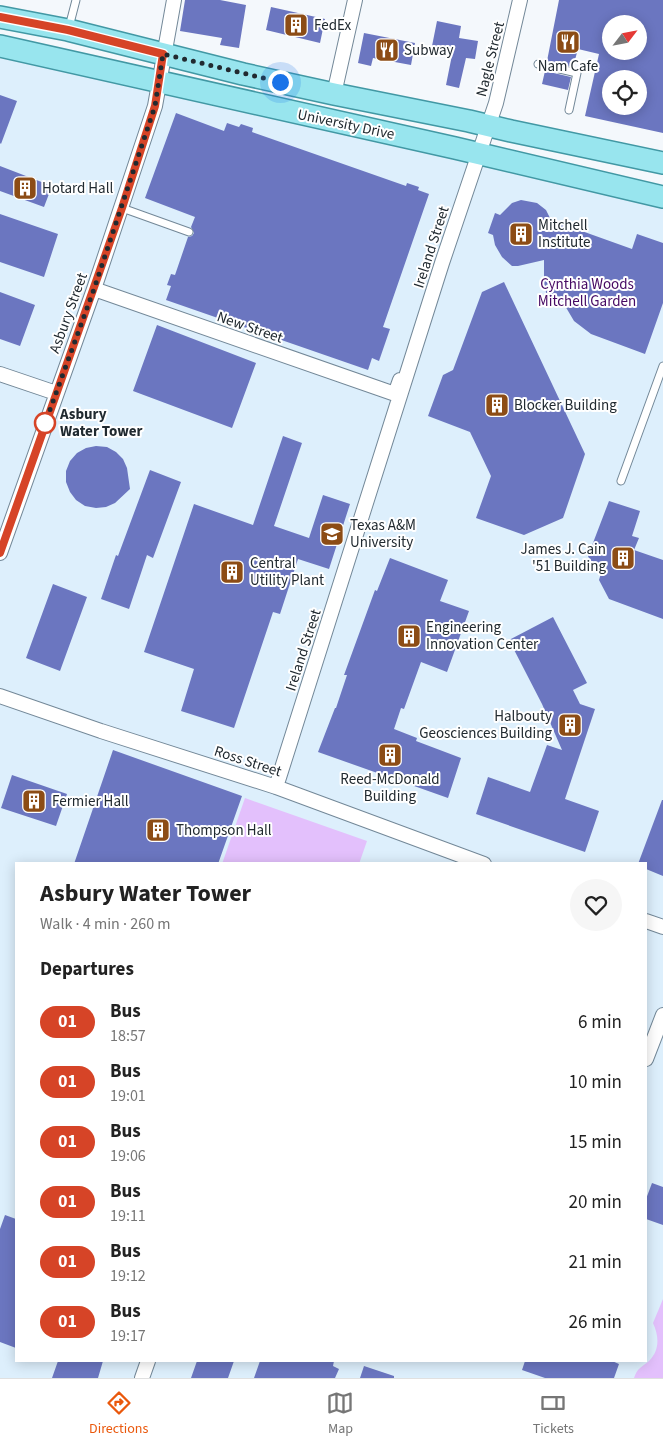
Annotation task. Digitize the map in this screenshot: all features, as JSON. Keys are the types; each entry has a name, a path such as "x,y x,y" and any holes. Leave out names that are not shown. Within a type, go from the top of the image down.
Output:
{"main road":[{"name":"University Drive","path":"0,17 68,30 334,94 663,163"},
{"name":"University Drive","path":"0,46 663,197"}],"street":[{"name":"Asbury Street","path":"0,553 94,289 155,106 174,0"},
{"path":"334,94 355,0"},
{"name":"Nagle Street","path":"479,154 496,102 520,0"},
{"name":"Ireland Street","path":"276,787 442,263 479,154"},
{"name":"New Street","path":"94,289 395,394"},
{"name":"Ireland Street","path":"395,394 415,351"},
{"path":"0,374 56,393"},
{"name":"Ross Street","path":"0,696 101,731 276,787 479,862"},
{"path":"647,921 663,927"},
{"path":"647,1056 663,1014"},
{"path":"142,1378 148,1362"}],"lane":[{"path":"68,30 76,0"},
{"path":"538,64 577,73 569,110"},
{"path":"122,208 189,232"},
{"path":"621,481 663,366"}],"shaded area":[{"name":"Texas A&M University","path":"0,54 663,205 663,1378 0,1378"},
{"path":"245,798 367,841 360,862 223,862"},
{"path":"663,1299 663,1378 634,1378 638,1370 653,1357 657,1348 657,1338 653,1323"}],"building":[{"path":"185,0 220,0 246,5 239,48 220,45 222,38 180,31"},
{"path":"559,0 663,0 663,133 585,116 599,54 578,49 573,67 547,61"},
{"name":"FedEx","path":"271,7 325,19 320,43 266,30"},
{"path":"437,21 461,26 459,38 478,41 475,59 466,58 459,88 446,85 452,55 431,51"},
{"name":"Subway","path":"364,33 415,43 411,65 373,58 371,66 358,63"},
{"path":"545,71 571,77 568,90 542,84"},
{"path":"0,95 17,101 1,144 0,143"},
{"path":"176,113 224,131 227,123 239,127 241,124 253,128 252,132 406,186 407,183 419,187 418,190 429,194 383,327 390,329 379,361 372,358 368,370 166,300 171,286 167,285 171,274 175,275 188,237 194,233 191,227 195,217 145,198"},
{"name":"Hotard Hall","path":"0,166 52,186 44,207 0,191"},
{"path":"521,200 537,203 546,210 551,220 632,249 637,234 663,243 663,303 645,354 591,334 574,321 561,299 549,304 544,284 544,260 512,266 502,257 495,245 493,235 488,233 495,213 500,215 512,203"},
{"path":"0,214 58,234 44,277 0,262"},
{"name":"Blocker Building","path":"504,282 585,454 563,518 524,535 476,518 491,476 470,432 428,416 443,375 453,370 482,292"},
{"path":"0,292 35,305 20,346 0,339"},
{"path":"157,325 256,363 232,428 133,391"},
{"name":"Central Utility Plant","path":"283,436 302,443 274,526 309,538 323,495 350,504 329,569 298,559 280,614 273,612 234,728 181,711 194,669 144,652 194,504 253,525"},
{"path":"96,446 107,447 123,459 127,468 130,489 115,503 106,507 96,508 85,506 76,500 66,482 66,471 70,461 77,453 86,448"},
{"path":"150,470 181,482 153,558 147,555 129,609 101,599 116,555 118,556"},
{"name":"James J. Cain '51 Building","path":"609,501 640,511 632,536 639,538 634,550 663,560 663,619 609,599 599,580 602,570 592,565 588,556"},
{"name":"Engineering Innovation Center","path":"390,558 448,580 440,601 469,611 447,672 421,662 404,709 401,708 394,729 417,738 416,741 461,758 448,798 318,752 336,708 347,675 344,675 375,590 377,591"},
{"path":"53,584 87,597 60,671 26,658"},
{"name":"Halbouty Geosciences Building","path":"553,617 587,683 573,690 580,704 595,709 565,799 599,811 585,852 476,814 488,777 530,792 547,745 562,750 542,704 509,640"},
{"name":"Thompson Hall","path":"113,750 242,796 219,862 75,862"},
{"name":"Fermier Hall","path":"12,775 67,794 56,826 1,808"},
{"path":"663,800 663,876 647,869 647,862 639,862"},
{"path":"652,1183 663,1187 663,1225 647,1219 647,1196"},
{"path":"5,1215 15,1219 15,1348 0,1342 0,1229"},
{"path":"58,1362 103,1362 98,1378 52,1378"},
{"path":"197,1362 234,1362 228,1378 191,1378"},
{"path":"260,1362 334,1362 333,1366 339,1369 335,1378 254,1378"},
{"path":"525,1362 614,1362 619,1364 614,1378 545,1378 522,1370"},
{"path":"364,1366 394,1376 394,1378 360,1378"}],"bus line":[{"name":"01","path":"0,17 68,30 163,54 155,106 122,208 0,553"}],"place":[{"name":"FedEx","path":"296,25"},
{"name":"Nam Cafe","path":"568,42"},
{"name":"Subway","path":"387,50"},
{"name":"Hotard Hall","path":"25,188"},
{"name":"Mitchell Institute","path":"521,234"},
{"name":"Blocker Building","path":"497,405"},
{"name":"Asbury Water Tower","path":"45,423"},
{"name":"Texas A&M University","path":"332,534"},
{"name":"James J. Cain '51 Building","path":"623,558"},
{"name":"Central Utility Plant","path":"232,572"},
{"name":"Engineering Innovation Center","path":"409,636"},
{"name":"Halbouty Geosciences Building","path":"570,725"},
{"name":"Reed-McDonald Building","path":"390,755"},
{"name":"Fermier Hall","path":"34,801"},
{"name":"Thompson Hall","path":"158,830"}],"route":[{"path":"45,423 43,429 94,289 155,106 163,54 280,82"}],"park label":[{"name":"Cynthia Woods Mitchell Garden","path":"587,292"}]}
